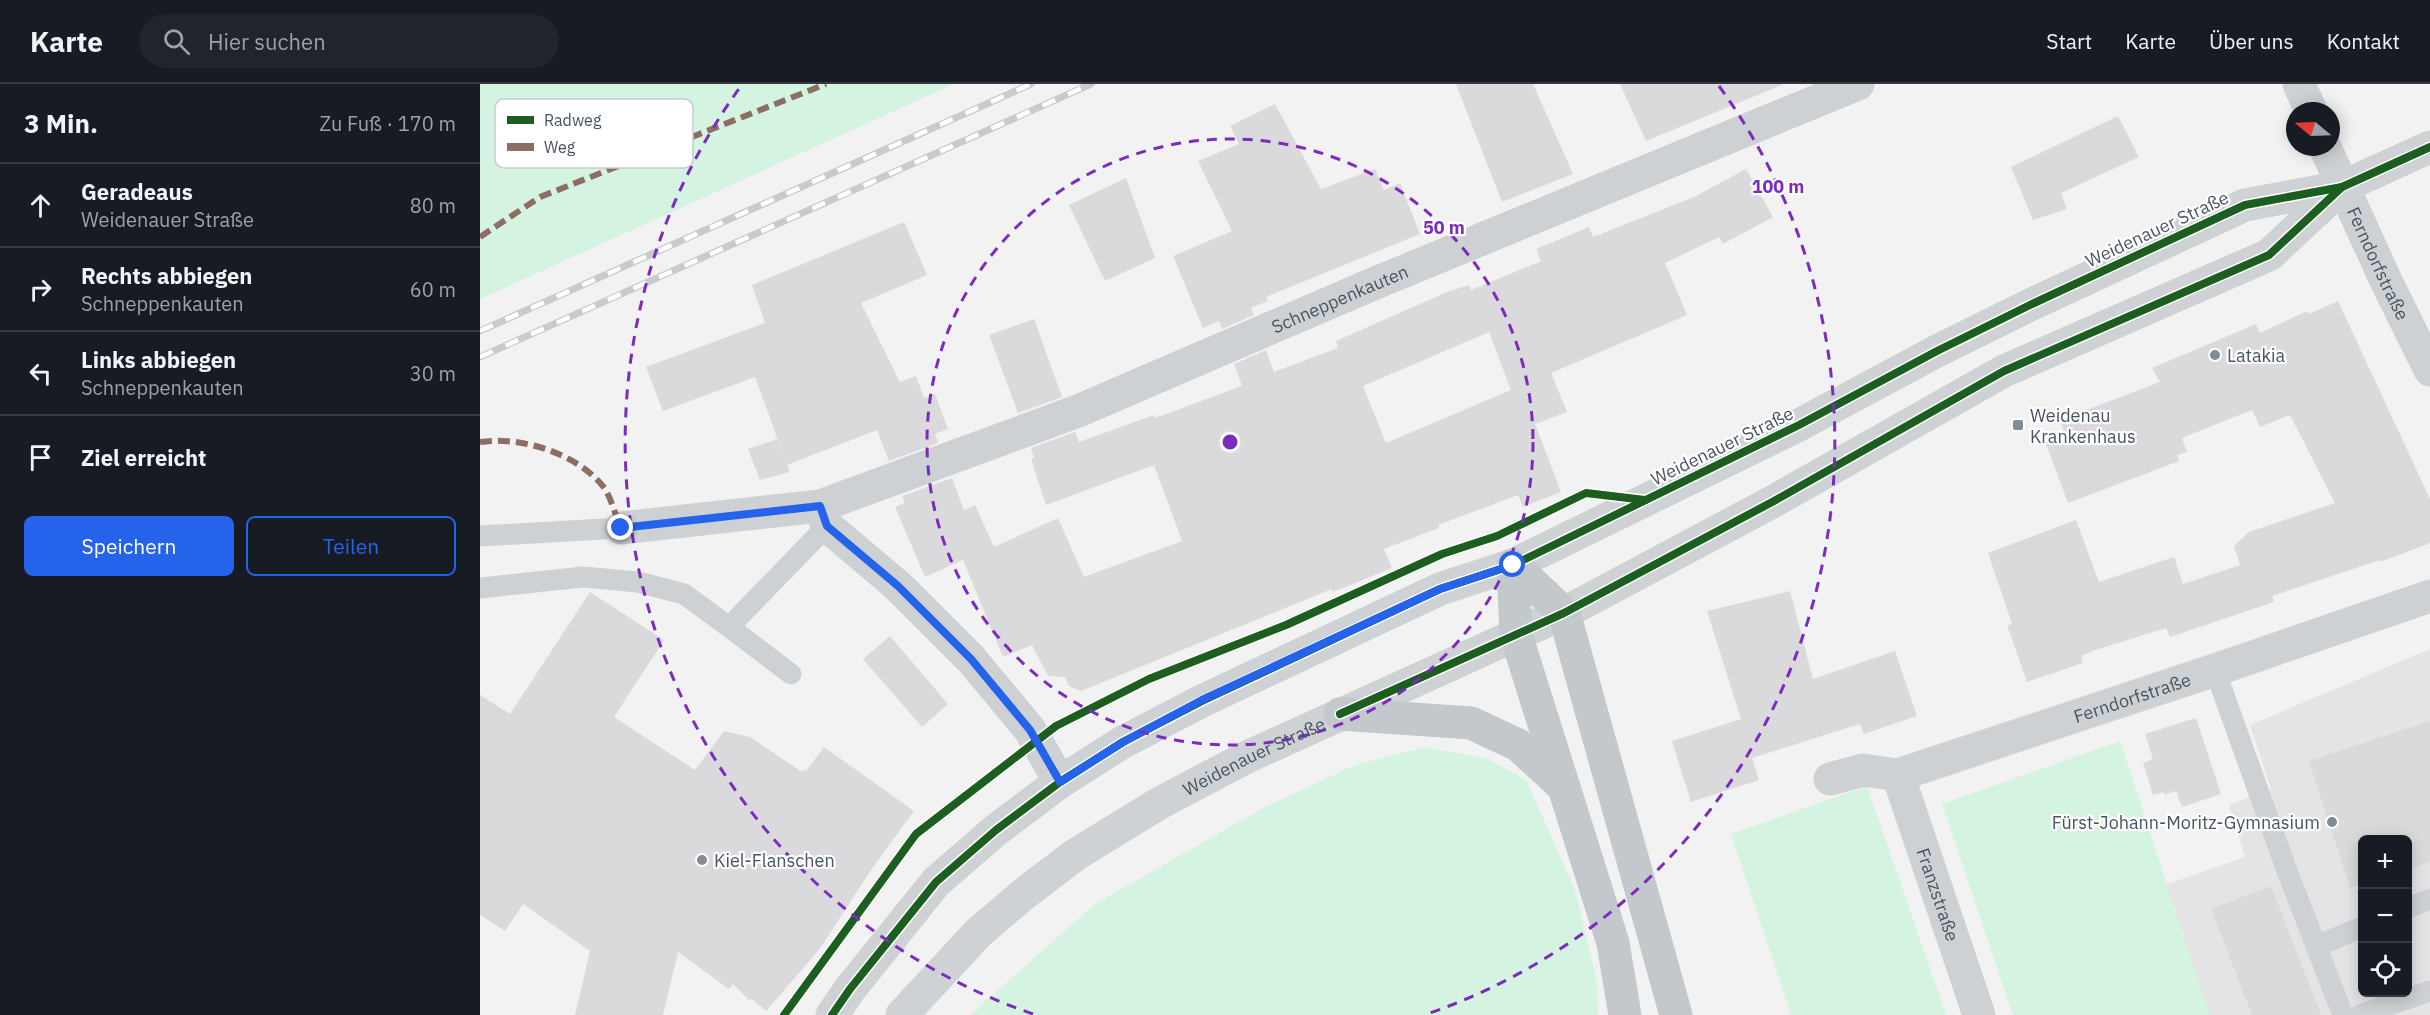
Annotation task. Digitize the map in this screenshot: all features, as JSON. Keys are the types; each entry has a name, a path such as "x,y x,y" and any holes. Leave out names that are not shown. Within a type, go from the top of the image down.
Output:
{"highway":[{"path":"1513,565 1564,613 1676,1015"},
{"path":"1513,565 1516,635 1613,943 1625,1015"},
{"path":"1340,714 1471,723 1518,745 1565,788"}],"main road":[{"name":"Weidenauer Straße","path":"832,1015 850,989 936,882 996,830 1060,782 1123,742 1202,700 1440,589 1513,565 1799,425 2011,314 2244,205 2342,188 2430,147"},
{"name":"Weidenauer Straße","path":"903,1015 978,933 1025,893 1075,855 1158,804 1340,714 1564,613 1774,501 2004,371 2269,255 2342,188"}],"street":[{"name":"Schneppenkauten","path":"621,528 823,516 1078,411 1373,284 1858,84"},
{"path":"2299,84 2307,102"},
{"path":"2329,156 2342,188"},
{"name":"Ferndorfstraße","path":"2342,188 2430,370"},
{"path":"823,516 971,659 1030,730 1060,782"},
{"name":"Ferndorfstraße","path":"1830,779 1863,770 1898,775 2430,596"},
{"name":"Franzstraße","path":"1898,775 1979,1015"}],"lane":[{"path":"729,627 823,516"},
{"path":"480,536 621,528"},
{"path":"480,588 583,577 638,582 684,594 791,674"},
{"path":"2215,670 2286,871 2318,946 2343,1015"},
{"path":"2412,906 2430,899"},
{"path":"2318,946 2358,929"},
{"path":"2360,1015 2430,991"}],"shaded area":[{"name":"Fürst-Johann-Moritz-Gymnasium","path":"2430,649 2430,1015 2183,1015 2142,893 2245,857 2229,805 2271,789 2250,725"}],"green space":[{"path":"480,84 954,84 480,299"},
{"path":"2120,741 2210,1015 2013,1015 1942,804"},
{"path":"1426,747 1488,759 1526,780 1575,890 1597,982 1598,1015 970,1015 1095,904 1263,808 1355,765"},
{"path":"1867,786 1946,1015 1791,1015 1731,834"}],"building":[{"path":"1456,84 1533,84 1573,174 1502,202"},
{"path":"1620,84 1782,84 1782,85 1646,141"},
{"path":"1275,104 1321,189 1375,169 1384,190 1400,183 1420,234 1266,297 1268,301 1251,308 1254,315 1222,329 1219,321 1203,328 1173,256 1232,231 1198,161 1239,144 1230,126"},
{"path":"2118,116 2139,157 2061,193 2067,209 2033,220 2011,167"},
{"path":"1746,169 1773,217 1723,244 1719,237 1665,263 1687,315 1551,373 1567,412 1535,424 1561,492 1523,507 1518,495 1438,525 1439,528 1384,549 1392,568 1333,592 1332,589 1081,691 1069,686 1065,677 1048,676 1032,645 1003,657 963,560 925,577 895,507 905,503 902,496 952,478 964,510 975,505 994,547 1058,518 1084,577 1182,541 1154,465 1046,505 1031,459 1034,458 1031,448 1075,432 1079,442 1154,415 1155,418 1242,386 1234,364 1266,350 1274,372 1338,348 1336,341 1447,292 1469,285 1471,290 1541,261 1536,249 1589,227 1593,237 1694,197","holes":["1489,332 1511,390 1386,443 1363,386"]},
{"path":"1126,178 1155,258 1105,281 1069,205"},
{"path":"904,222 927,275 861,303 900,382 916,376 924,398 935,394 948,429 935,434 938,443 889,461 877,430 787,465 755,377 663,411 646,367 765,323 752,285"},
{"path":"2338,301 2430,499 2430,543 2381,562 2380,560 2272,596 2274,602 2170,637 2166,628 2089,652 2081,656 2083,663 2027,682 2007,625 2012,624 1988,553 2076,520 2099,582 2174,557 2183,584 2240,565 2234,546 2249,532 2335,503 2290,415 2260,427 2252,410 2182,438 2187,452 2177,455 2179,461 2068,503 2044,439 2064,432 2060,420 2160,382 2152,368 2256,324 2260,333 2307,311 2309,314"},
{"path":"1034,319 1062,397 1018,413 989,335"},
{"path":"777,439 790,472 760,480 748,449"},
{"path":"1790,591 1813,679 1895,651 1917,716 1864,734 1860,724 1752,758 1759,780 1691,802 1672,741 1741,719 1707,611"},
{"name":"Kiel-Flanschen","path":"590,592 664,640 614,717 695,770 724,731 750,737 802,772 803,769 806,771 824,747 914,811 871,870 819,950 766,1011 752,999 749,1000 733,984 729,989 678,952 663,1015 575,1015 590,951 523,904 505,931 480,915 480,695 510,714"},
{"path":"890,636 948,704 922,727 863,659"},
{"path":"2196,718 2221,794 2182,807 2176,791 2165,795 2164,792 2153,795 2143,763 2153,759 2145,734"},
{"path":"2430,721 2430,862 2412,869 2412,835 2358,835 2358,885 2350,888 2309,761"},
{"path":"2271,886 2321,1015 2252,1015 2211,909"}],"railway":[{"path":"480,331 1031,84"},
{"path":"480,357 1091,84"}],"marked path":[{"path":"693,137 826,84"},
{"path":"480,237 540,197 613,168"},
{"path":"480,442 513,442 530,445 546,449 577,464 591,474 605,489 621,528"}],"cycle path":[{"path":"832,1015 850,989 936,882 996,830 1060,782 1123,742 1202,701 1440,589 1513,565 1799,425 1937,351 2032,304 2245,205 2342,187 2430,147"},
{"path":"1340,714 1564,613 1774,501 2004,371 2269,255 2342,187"},
{"path":"784,1015 916,834 1056,726 1149,679 1286,625 1442,554 1497,536 1586,493 1645,500"}],"place":[{"name":"Latakia","path":"2215,355"},
{"name":"Weidenau Krankenhaus","path":"2018,425"},
{"name":"Fürst-Johann-Moritz-Gymnasium","path":"2332,822"},
{"name":"Kiel-Flanschen","path":"702,860"}],"route":[{"path":"621,528 820,506 827,526 898,586 971,659 1030,730 1060,782 1123,742 1202,700 1440,589 1513,565"}]}
